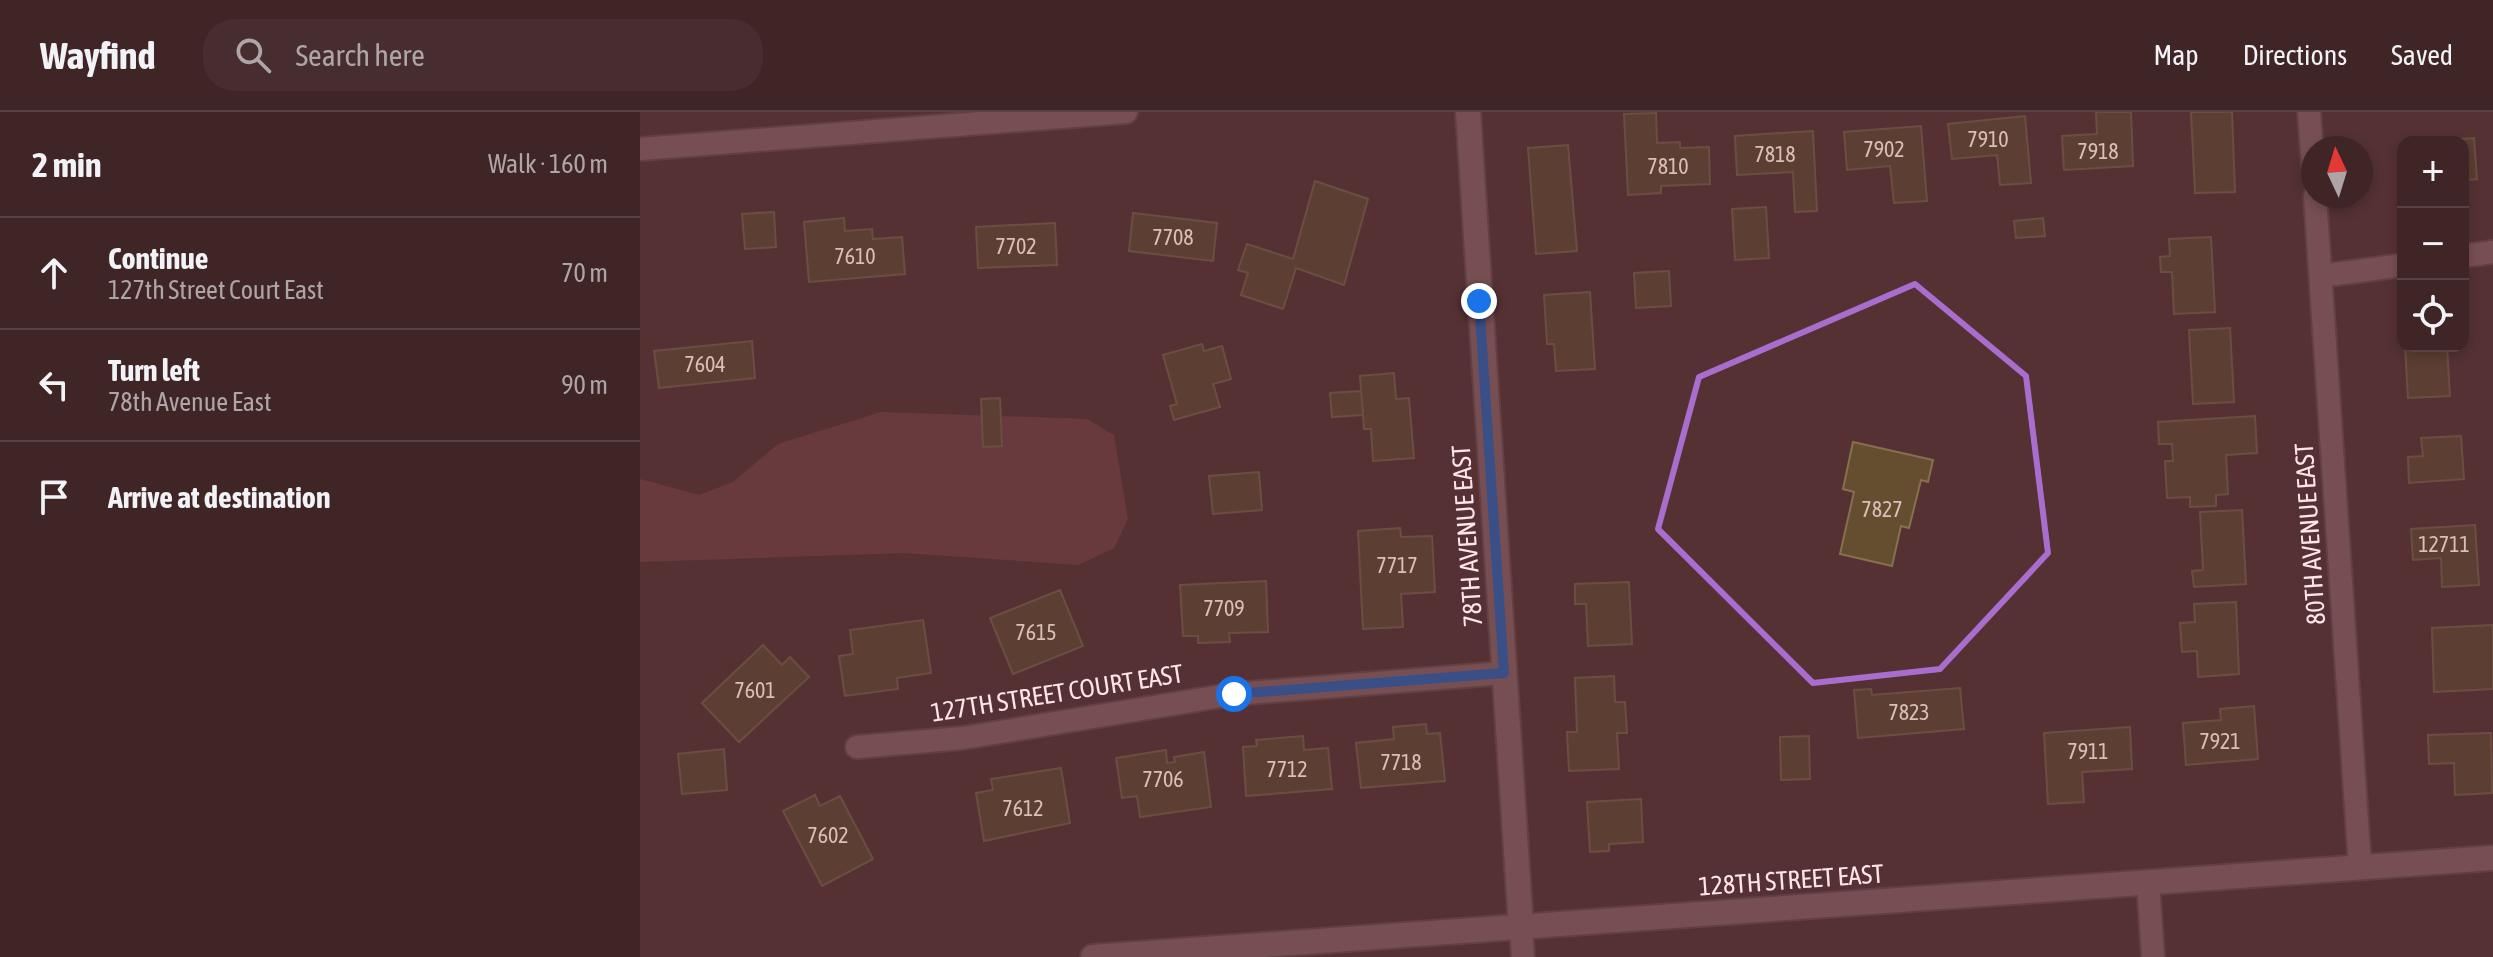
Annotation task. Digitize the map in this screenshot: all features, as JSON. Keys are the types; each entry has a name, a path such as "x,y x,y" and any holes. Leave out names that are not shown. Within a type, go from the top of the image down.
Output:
{"street":[{"path":"640,149 1126,112"},
{"name":"78TH AVENUE EAST","path":"1468,112 1523,957"},
{"path":"2309,112 2311,136"},
{"name":"80TH AVENUE EAST","path":"2316,208 2360,867"},
{"path":"2469,255 2493,252"},
{"path":"2321,276 2397,266"},
{"name":"127TH STREET COURT EAST","path":"857,747 963,738 1234,694 1504,673"},
{"name":"128TH STREET EAST","path":"1093,957 2493,858"},
{"path":"2148,882 2153,957"}],"highlighted area":[{"path":"1915,284 2026,376 2048,553 1940,669 1813,683 1658,529 1699,377"}],"shaded area":[{"path":"881,412 1087,419 1114,435 1128,519 1114,548 1078,565 904,553 640,562 640,479 699,495 733,482 778,444"}],"building":[{"path":"2096,112 2131,112 2133,166 2064,170 2062,136 2097,134"},
{"path":"2191,112 2232,112 2235,192 2195,193"},
{"path":"1656,113 1657,143 1680,142 1680,148 1709,147 1710,184 1661,186 1661,193 1628,195 1624,114"},
{"path":"2025,116 2031,183 2000,185 1997,155 1952,159 1948,124"},
{"path":"1921,126 1927,201 1894,203 1890,166 1847,170 1844,132"},
{"path":"1813,131 1817,211 1795,212 1793,172 1737,175 1735,136"},
{"path":"2469,138 2474,138 2477,179 2469,180"},
{"path":"1568,145 1577,251 1536,254 1528,148"},
{"path":"1315,181 1368,199 1344,285 1296,268 1283,309 1241,295 1248,273 1238,270 1247,244 1293,259"},
{"path":"1766,207 1769,258 1735,260 1732,209"},
{"path":"774,212 776,247 745,249 742,214"},
{"path":"1133,213 1217,223 1213,261 1129,251"},
{"path":"844,218 845,231 872,229 873,239 902,237 905,274 809,282 804,222"},
{"path":"2043,218 2045,236 2016,238 2014,221"},
{"path":"1055,223 1057,265 978,268 976,227"},
{"path":"2211,237 2215,312 2174,314 2172,272 2161,272 2160,257 2170,256 2169,239"},
{"path":"1669,271 1671,306 1636,308 1634,273"},
{"path":"1590,292 1595,369 1556,371 1554,344 1547,344 1544,295"},
{"path":"2230,328 2234,402 2193,404 2189,330"},
{"path":"752,341 755,378 659,388 654,351"},
{"path":"1202,344 1204,351 1222,346 1231,379 1213,384 1220,407 1174,420 1170,406 1177,404 1163,355"},
{"path":"2405,352 2447,352 2450,396 2408,398"},
{"path":"1394,373 1396,399 1409,398 1414,458 1373,461 1371,429 1364,429 1360,376"},
{"path":"1361,391 1363,415 1332,417 1330,393"},
{"path":"1000,398 1002,446 983,447 981,399"},
{"path":"2255,416 2257,453 2226,455 2228,494 2216,495 2216,506 2190,507 2190,497 2167,498 2165,461 2173,461 2172,444 2159,444 2158,422"},
{"path":"2461,436 2464,479 2409,483 2408,457 2423,456 2421,438"},
{"path":"1853,442 1933,460 1928,482 1921,480 1909,528 1901,526 1892,566 1840,554 1854,492 1843,489"},
{"path":"1259,472 1262,510 1213,514 1209,476"},
{"path":"2242,510 2246,584 2194,587 2192,571 2203,570 2200,512"},
{"path":"2475,525 2479,585 2442,587 2441,558 2413,560 2411,529"},
{"path":"1400,528 1401,537 1432,536 1435,592 1401,594 1403,627 1363,629 1358,531"},
{"path":"1266,581 1268,632 1229,633 1230,642 1198,643 1198,636 1183,636 1180,585"},
{"path":"1629,582 1632,644 1588,646 1586,604 1575,604 1575,584"},
{"path":"1060,590 1083,646 1013,674 990,618"},
{"path":"2236,602 2239,674 2198,677 2197,651 2182,652 2180,623 2195,622 2194,604"},
{"path":"923,620 931,673 897,678 898,689 845,696 839,656 853,654 850,630"},
{"path":"2493,625 2493,689 2434,692 2432,628"},
{"path":"763,645 782,665 790,657 809,677 739,742 702,703"},
{"path":"1614,676 1615,702 1625,702 1627,733 1617,733 1619,769 1569,771 1567,732 1577,732 1575,678"},
{"path":"1960,688 1964,729 1858,738 1854,690 1871,689 1872,695"},
{"path":"2254,706 2258,759 2186,765 2183,723 2221,720 2220,709"},
{"path":"1426,724 1427,734 1440,733 1445,781 1361,788 1356,743 1394,739 1393,727"},
{"path":"2130,727 2132,769 2082,772 2084,802 2048,804 2044,733"},
{"path":"2491,733 2492,793 2455,795 2454,763 2429,764 2428,735"},
{"path":"1303,736 1304,750 1328,748 1332,789 1246,796 1243,747 1257,746 1256,740"},
{"path":"1809,736 1810,779 1781,780 1780,737"},
{"path":"724,749 727,790 682,794 678,754"},
{"path":"1166,750 1167,763 1175,762 1174,757 1204,752 1211,807 1140,817 1137,796 1122,798 1116,758"},
{"path":"1061,768 1070,823 984,841 976,793 993,790 991,779"},
{"path":"815,795 820,806 840,796 873,859 822,886 783,811"},
{"path":"1641,799 1643,842 1609,844 1609,851 1590,852 1587,802"}],"route":[{"path":"1234,694 1504,673 1479,301"}]}
